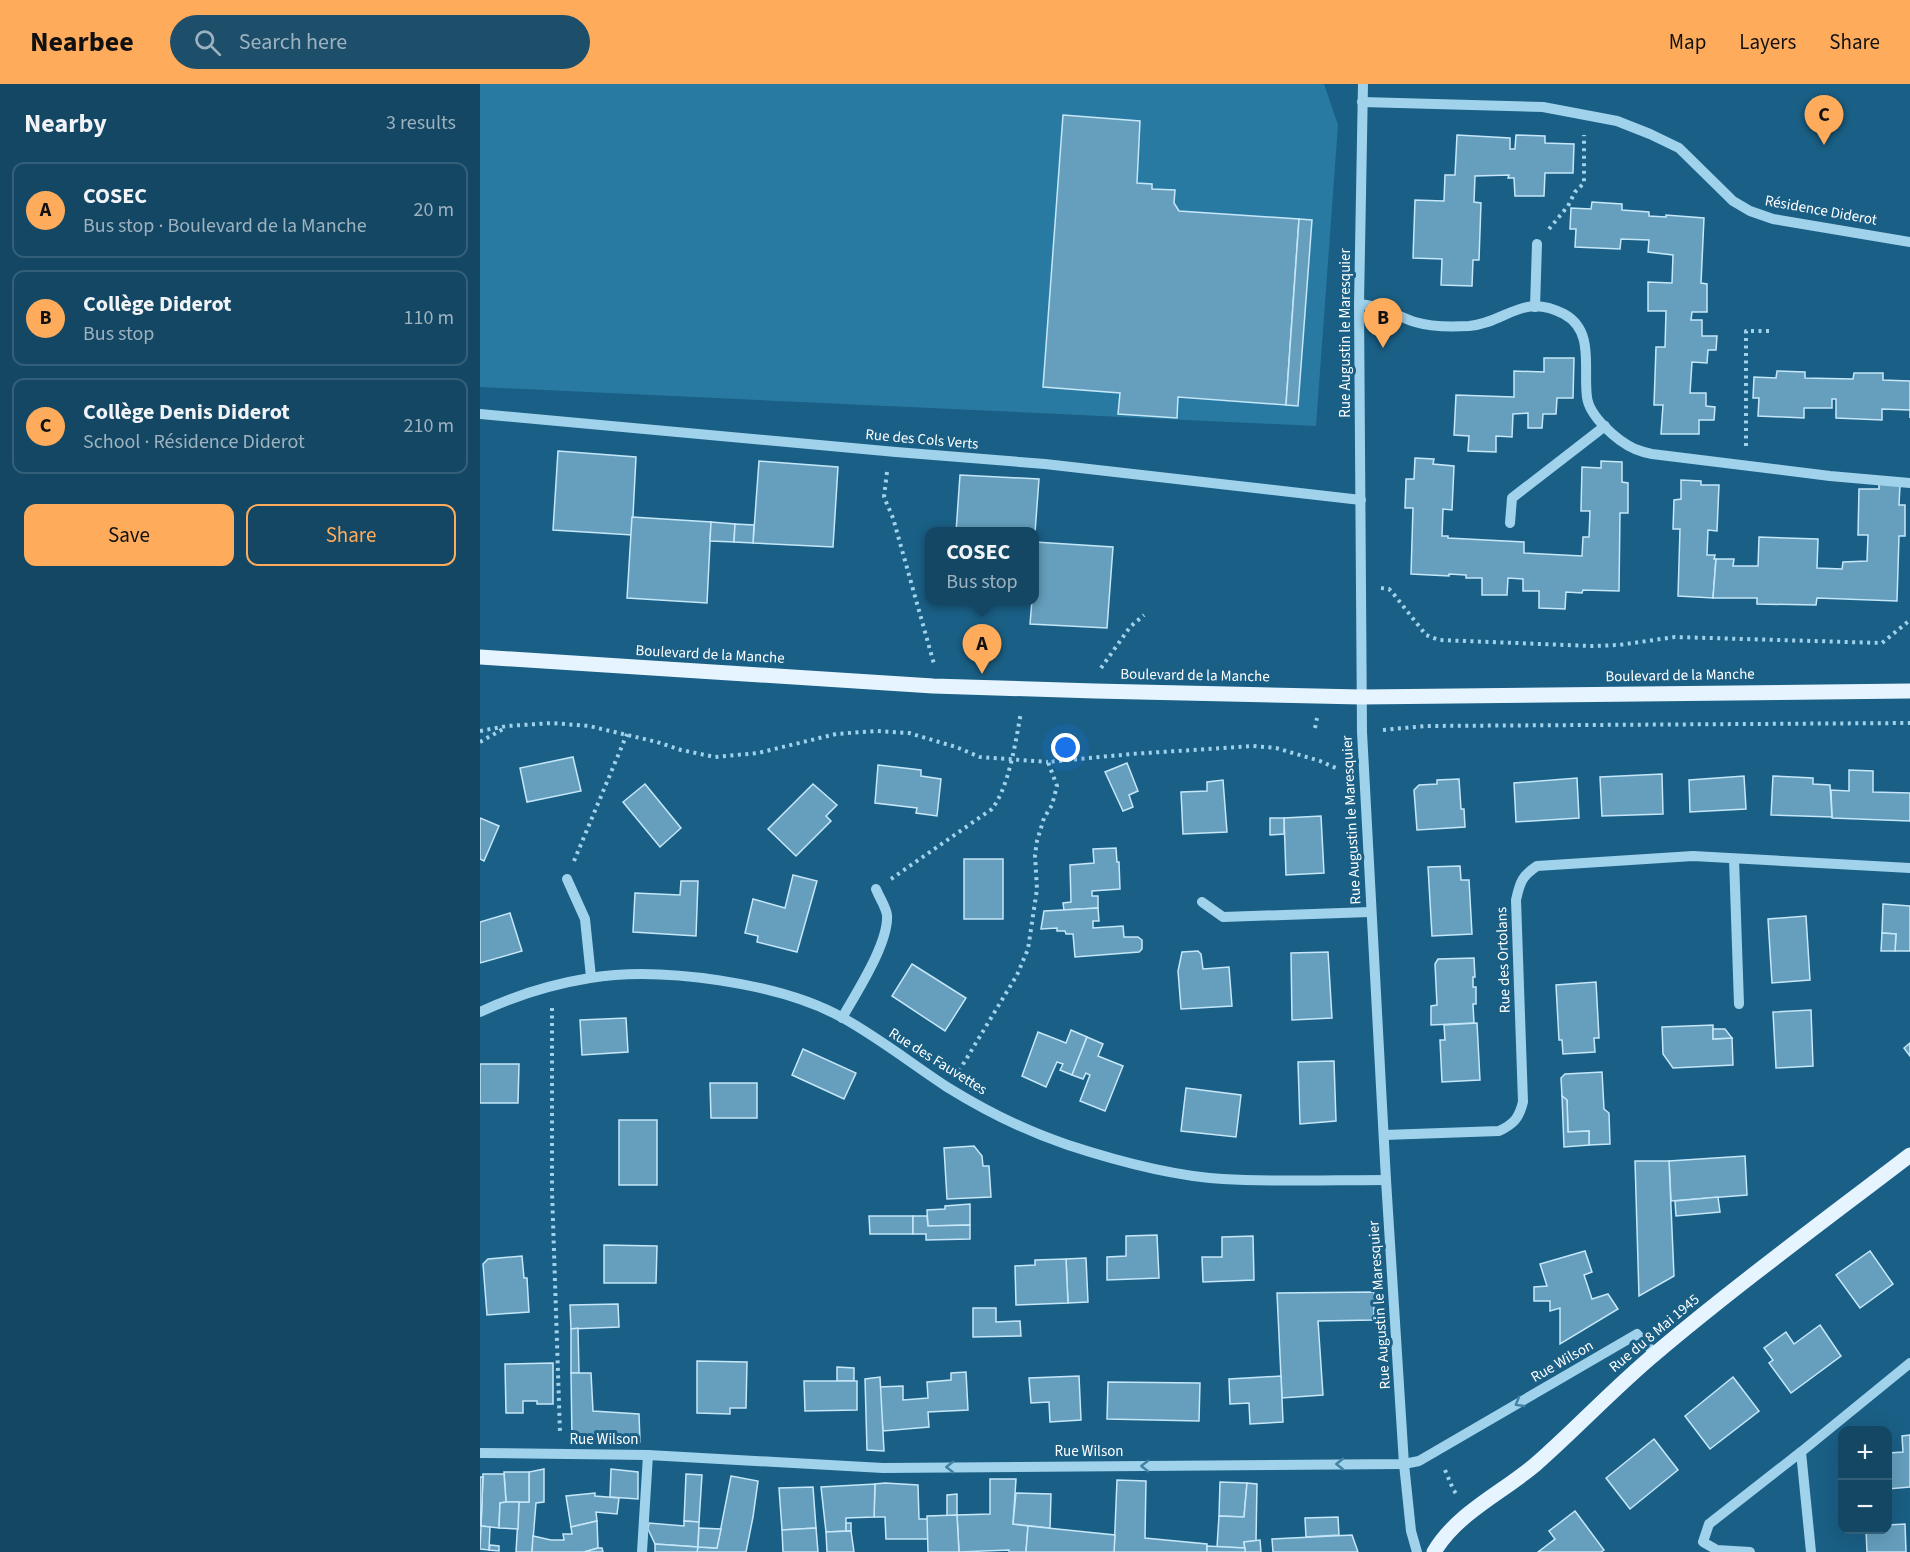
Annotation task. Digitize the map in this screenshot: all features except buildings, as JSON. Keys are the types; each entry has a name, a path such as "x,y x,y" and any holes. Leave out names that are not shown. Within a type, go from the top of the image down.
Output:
{"main road":[{"name":"Boulevard de la Manche","path":"480,657 933,686 1095,691 1361,697 1910,691"},
{"name":"Rue du 8 Mai 1945","path":"1434,1552 1450,1529 1527,1471 1655,1354 1910,1155"}],"street":[{"name":"Rue Augustin le Maresquier","path":"1363,84 1359,303 1361,697 1370,912 1404,1464 1411,1531 1417,1552"},
{"name":"Résidence Diderot","path":"1362,102 1543,107 1617,121 1679,148 1733,201 1750,212 1773,219 1910,242"},
{"path":"1535,307 1537,244"},
{"path":"1359,303 1384,309 1426,325 1472,326 1493,320 1515,309 1535,307 1555,310 1577,323 1585,340 1587,398 1590,409 1605,426 1634,449 1652,454 1830,476 1910,483"},
{"name":"Rue des Cols Verts","path":"480,414 1055,465 1361,500"},
{"path":"1510,523 1512,498 1605,426"},
{"name":"Rue des Ortolans","path":"1384,1134 1499,1131 1512,1124 1520,1115 1524,1102 1516,900 1519,886 1526,874 1537,866 1693,856 1910,868"},
{"path":"1734,859 1738,1004"},
{"path":"567,879 585,919 591,977"},
{"path":"842,1018 878,952 884,935 887,914 876,890"},
{"path":"1202,902 1223,917 1370,912"},
{"name":"Rue des Fauvettes","path":"480,1012 497,1004 591,977 634,974 733,982 809,1002 842,1018 975,1103 1022,1127 1067,1145 1144,1166 1222,1179 1386,1179"},
{"name":"Rue Wilson","path":"480,1453 648,1455 883,1468 1404,1464 1419,1461 1637,1334 1655,1354"},
{"path":"1750,1552 1717,1550 1703,1542 1709,1524 1910,1363"},
{"path":"1801,1452 1810,1552"},
{"path":"642,1552 648,1455"}],"path":[{"path":"1537,244 1584,183 1584,113"},
{"path":"1746,465 1746,331 1771,331"},
{"path":"896,452 886,474 884,497 893,519 934,662 933,686"},
{"path":"1361,586 1389,589 1426,635 1439,640 1592,646 1619,645 1675,637 1882,643 1910,620"},
{"path":"1095,691 1098,673 1130,627 1144,615"},
{"path":"876,890 992,809 999,800 1022,712"},
{"path":"480,731 507,726 552,723 589,726 715,757 758,753 836,734 887,732 909,733 980,757 1048,762 1254,746 1276,748 1320,761 1338,769"},
{"path":"1383,730 1425,726 1910,723"},
{"path":"480,742 507,726"},
{"path":"567,879 627,734"},
{"path":"949,1088 1017,975 1028,949 1037,890 1035,855 1037,841 1057,786 1048,762"},
{"path":"552,987 552,1191 561,1454"}],"shaded area":[{"path":"480,84 1324,84 1338,125 1316,426 480,387"}],"place":[{"name":"Collège Denis Diderot","path":"1824,145"},
{"name":"Collège Diderot","path":"1383,348"},
{"name":"COSEC","path":"982,674"}]}
